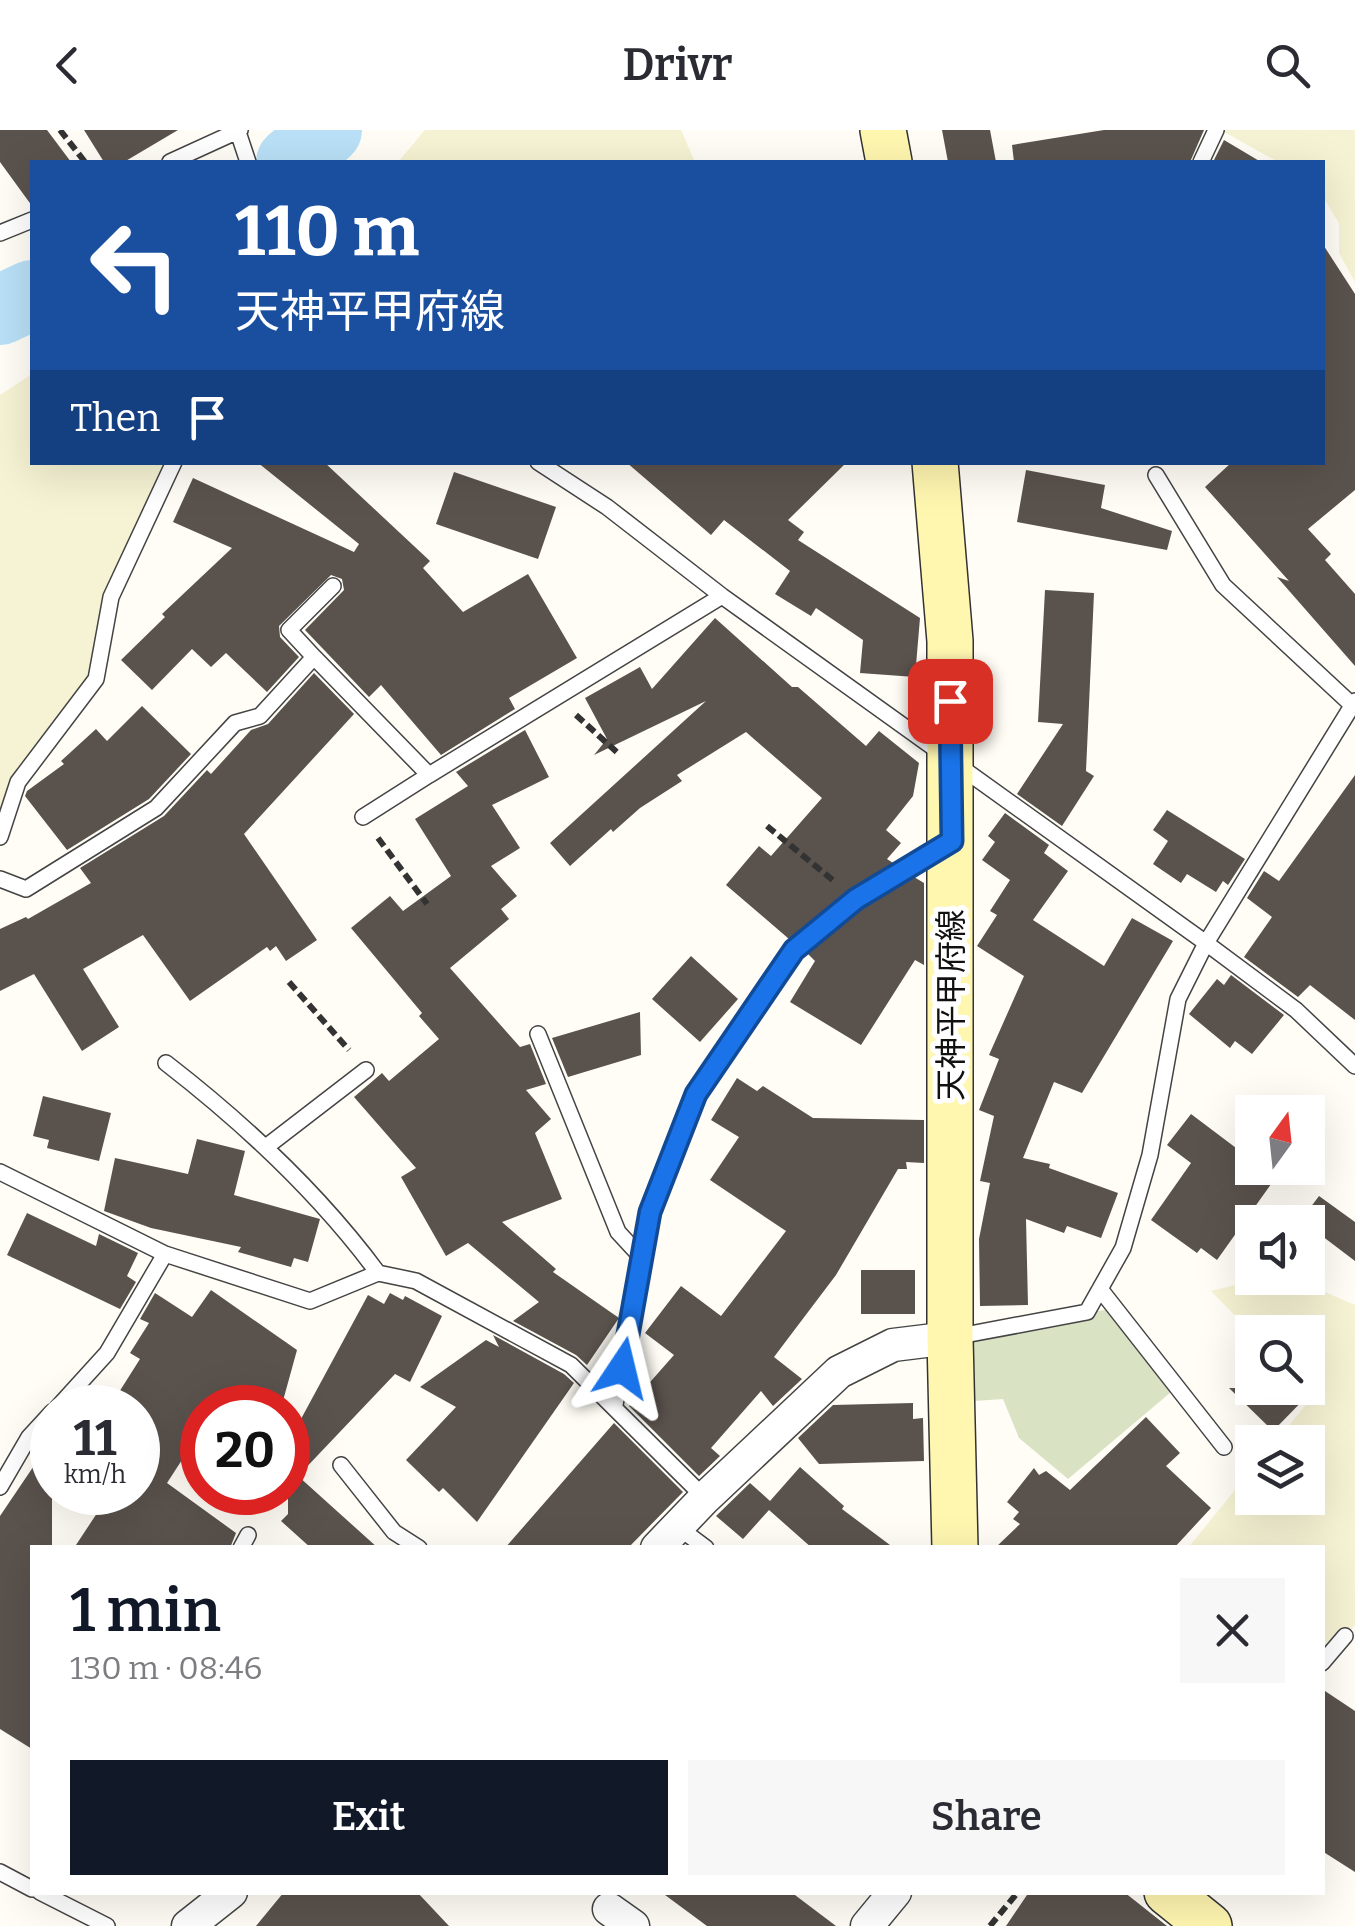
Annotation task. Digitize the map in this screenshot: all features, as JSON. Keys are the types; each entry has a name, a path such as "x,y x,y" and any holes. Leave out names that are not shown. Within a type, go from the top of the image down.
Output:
{"main road":[{"path":"883,130 889,160"},
{"name":"天神平甲府線","path":"935,465 950,641 950,1338 955,1545"},
{"path":"1171,1895 1210,1926"}],"street":[{"path":"668,1537 839,1372 893,1344 950,1338"},
{"path":"188,1926 228,1895"},
{"path":"868,1926 893,1895"}],"lane":[{"path":"1202,160 1216,130"},
{"path":"174,160 239,131 246,156"},
{"path":"0,232 30,221"},
{"path":"0,837 18,782 96,679 111,596 173,465"},
{"path":"542,465 1206,943 1296,1010 1355,1066"},
{"path":"950,1338 1087,1312 1123,1248 1150,1154 1178,999 1206,943 1354,703 1224,584 1156,475"},
{"path":"333,586 289,630 429,775"},
{"path":"363,817 722,596"},
{"path":"0,879 26,890 156,808 235,723 260,716 314,657"},
{"path":"614,1405 650,1212 696,1094 794,950 856,899 952,841"},
{"path":"538,1034 618,1232 642,1258"},
{"path":"166,1063 266,1147 339,1220 378,1273"},
{"path":"266,1147 366,1070"},
{"path":"0,1172 165,1254 310,1301 378,1273 416,1281 571,1365 705,1498"},
{"path":"79,1385 108,1354 165,1254"},
{"path":"1100,1289 1224,1448"},
{"path":"0,1487 30,1436"},
{"path":"341,1465 394,1532 414,1545"},
{"path":"668,1537 696,1545"},
{"path":"1325,1660 1346,1636"},
{"path":"0,1872 30,1888"},
{"path":"46,1895 107,1926"}],"path":[{"path":"60,130 83,160"},
{"path":"556,697 620,755"},
{"path":"363,817 427,904"},
{"path":"766,826 856,899"},
{"path":"289,982 366,1070"},
{"path":"990,1926 1016,1895"}],"shaded area":[{"path":"425,130 681,130 694,160 400,160"},
{"path":"1221,130 1355,130 1355,282 1339,253 1339,223 1325,200 1325,160 1274,160"},
{"path":"30,375 30,465 173,465 111,597 96,679 18,782 0,837 0,395"},
{"path":"1235,1285 1235,1295 1325,1295 1325,1292 1355,1305 1355,1625 1325,1661 1325,1545 1190,1545 1235,1490 1235,1515 1325,1515 1325,1425 1289,1425 1306,1405 1325,1405 1325,1315 1235,1316 1211,1291"}],"green space":[{"path":"1115,1308 1177,1387 1068,1479 1019,1438 1003,1399 974,1401 973,1334"}],"building":[{"path":"0,130 47,130 70,160 30,160 30,203 0,162"},
{"path":"84,130 178,130 127,160 103,160"},
{"path":"942,130 990,130 996,160 948,160"},
{"path":"1104,130 1204,130 1191,160 1014,160 1012,145"},
{"path":"1224,140 1258,160 1214,160"},
{"path":"1325,248 1355,294 1355,490 1308,529 1331,554 1325,560 1355,594 1355,666 1277,577 1289,581 1205,487 1229,465 1325,465"},
{"path":"261,465 327,465 430,561 423,568 463,612 528,574 577,658 509,698 515,709 441,755 381,685 369,697 305,630 344,590 342,579 331,575 279,626 280,637 299,657 267,692 226,653 211,667 192,649 152,690 121,660 165,617 162,614 232,548 173,522 193,478 354,552 359,544"},
{"path":"629,465 844,465 788,520 804,532 798,540 920,618 915,677 860,673 863,640 816,608 811,616 775,594 790,571 724,520 711,535"},
{"path":"1026,470 1105,485 1101,508 1172,531 1167,550 1017,522"},
{"path":"454,472 556,507 538,559 436,524"},
{"path":"1045,590 1094,593 1086,771 1094,776 1062,826 1017,794 1063,724 1038,722"},
{"path":"715,618 866,746 879,731 919,763 913,796 886,830 901,843 887,859 893,863 849,890 789,939 726,885 759,846 771,856 822,798 746,732 677,775 682,781 640,808 613,832 611,829 570,866 550,843 706,701 594,755 607,739 585,698 640,667 652,689"},
{"path":"314,673 354,714 244,834 317,940 286,961 276,946 270,951 267,947 190,1001 143,935 83,969 119,1027 82,1051 34,974 0,991 0,929 28,919 91,883 80,868 164,816 207,770 211,774 251,730 268,724"},
{"path":"142,706 191,754 149,799 67,850 25,796 27,791 64,764 61,761 96,729 107,741"},
{"path":"525,730 549,777 492,805 520,848 491,866 517,896 501,909 509,919 450,968 520,1047 530,1044 546,1084 526,1090 551,1119 535,1133 562,1199 502,1222 556,1269 553,1272 619,1318 587,1365 513,1321 539,1302 468,1243 446,1256 401,1177 416,1168 354,1097 382,1073 389,1081 439,1039 351,928 390,896 403,911 451,876 415,819 468,786 456,772"},
{"path":"1355,775 1355,1020 1310,985 1298,997 1244,957 1272,917 1247,898 1264,871 1279,881"},
{"path":"1167,810 1245,859 1228,885 1223,881 1216,892 1187,874 1181,883 1153,864 1168,841 1153,830"},
{"path":"1005,813 1049,845 1044,853 1068,871 1033,920 1104,966 1132,918 1173,941 1082,1093 1054,1082 1023,1158 1050,1164 1049,1168 1118,1193 1101,1238 1067,1226 1064,1233 1026,1219 1028,1305 980,1306 979,1239 990,1183 980,1181 994,1116 979,1110 999,1059 989,1055 1024,976 977,946 997,915 990,911 1010,880 982,860 995,842 988,836"},
{"path":"914,877 924,883 924,965 915,960 861,1045 790,1002 815,961 807,953 862,908"},
{"path":"691,956 738,999 700,1042 652,999"},
{"path":"1231,975 1284,1015 1252,1054 1235,1041 1230,1048 1189,1014 1217,979 1224,985"},
{"path":"640,1012 641,1055 568,1077 552,1038"},
{"path":"737,1078 757,1091 763,1086 813,1118 924,1120 924,1163 906,1162 907,1169 898,1169 836,1275 774,1357 802,1379 773,1406 761,1391 711,1448 720,1456 699,1476 629,1406 674,1355 645,1333 681,1286 721,1316 786,1231 710,1180 739,1137 711,1120"},
{"path":"43,1096 111,1113 99,1161 47,1148 49,1140 33,1136"},
{"path":"1191,1114 1235,1147 1235,1185 1270,1185 1256,1205 1235,1205 1235,1235 1217,1260 1201,1248 1197,1253 1151,1220 1191,1163 1167,1145"},
{"path":"197,1139 245,1151 234,1195 320,1219 308,1262 294,1258 291,1267 238,1252 241,1247 151,1228 104,1211 115,1158 188,1174"},
{"path":"1319,1196 1355,1222 1355,1261 1325,1238 1325,1205 1312,1205"},
{"path":"27,1213 96,1246 99,1234 138,1253 127,1276 136,1282 120,1309 7,1255"},
{"path":"861,1270 915,1270 915,1314 861,1314"},
{"path":"211,1290 297,1350 287,1385 180,1385 180,1463 167,1483 180,1492 180,1515 211,1515 236,1533 231,1545 76,1545 96,1515 160,1515 160,1385 124,1385 140,1359 130,1353 149,1323 140,1319 155,1293 192,1317"},
{"path":"390,1293 403,1300 405,1296 442,1316 410,1382 395,1374 310,1463 310,1402 368,1295 384,1304"},
{"path":"493,1335 574,1383 477,1522 443,1488 439,1492 406,1460 456,1407 420,1387 486,1340 499,1347"},
{"path":"913,1403 913,1419 923,1418 924,1461 819,1464 798,1438 833,1405"},
{"path":"1246,1405 1298,1405 1279,1425 1267,1425"},
{"path":"1146,1417 1180,1453 1166,1466 1211,1508 1177,1545 998,1545 1020,1524 1013,1519 1019,1512 1007,1502 1034,1468 1039,1475 1046,1471 1070,1490"},
{"path":"614,1423 683,1492 631,1545 508,1545"},
{"path":"800,1467 844,1506 842,1509 890,1545 809,1545 769,1510 743,1539 716,1516 750,1483 770,1501"},
{"path":"30,1472 30,1515 52,1515 52,1545 30,1545 30,1748 0,1729 0,1516"},
{"path":"310,1487 375,1545 308,1545 281,1521 287,1515 310,1515"},
{"path":"1325,1691 1355,1711 1355,1872 1325,1853"},
{"path":"282,1895 420,1895 449,1926 256,1926"},
{"path":"665,1895 795,1895 836,1926 707,1926"},
{"path":"1027,1895 1128,1895 1167,1926 1006,1926"}],"waterway":[{"path":"293,160 327,130"},
{"path":"0,310 30,296"}],"route":[{"path":"622,1368 650,1212 696,1094 794,950 856,899 952,841 950,701"}]}
